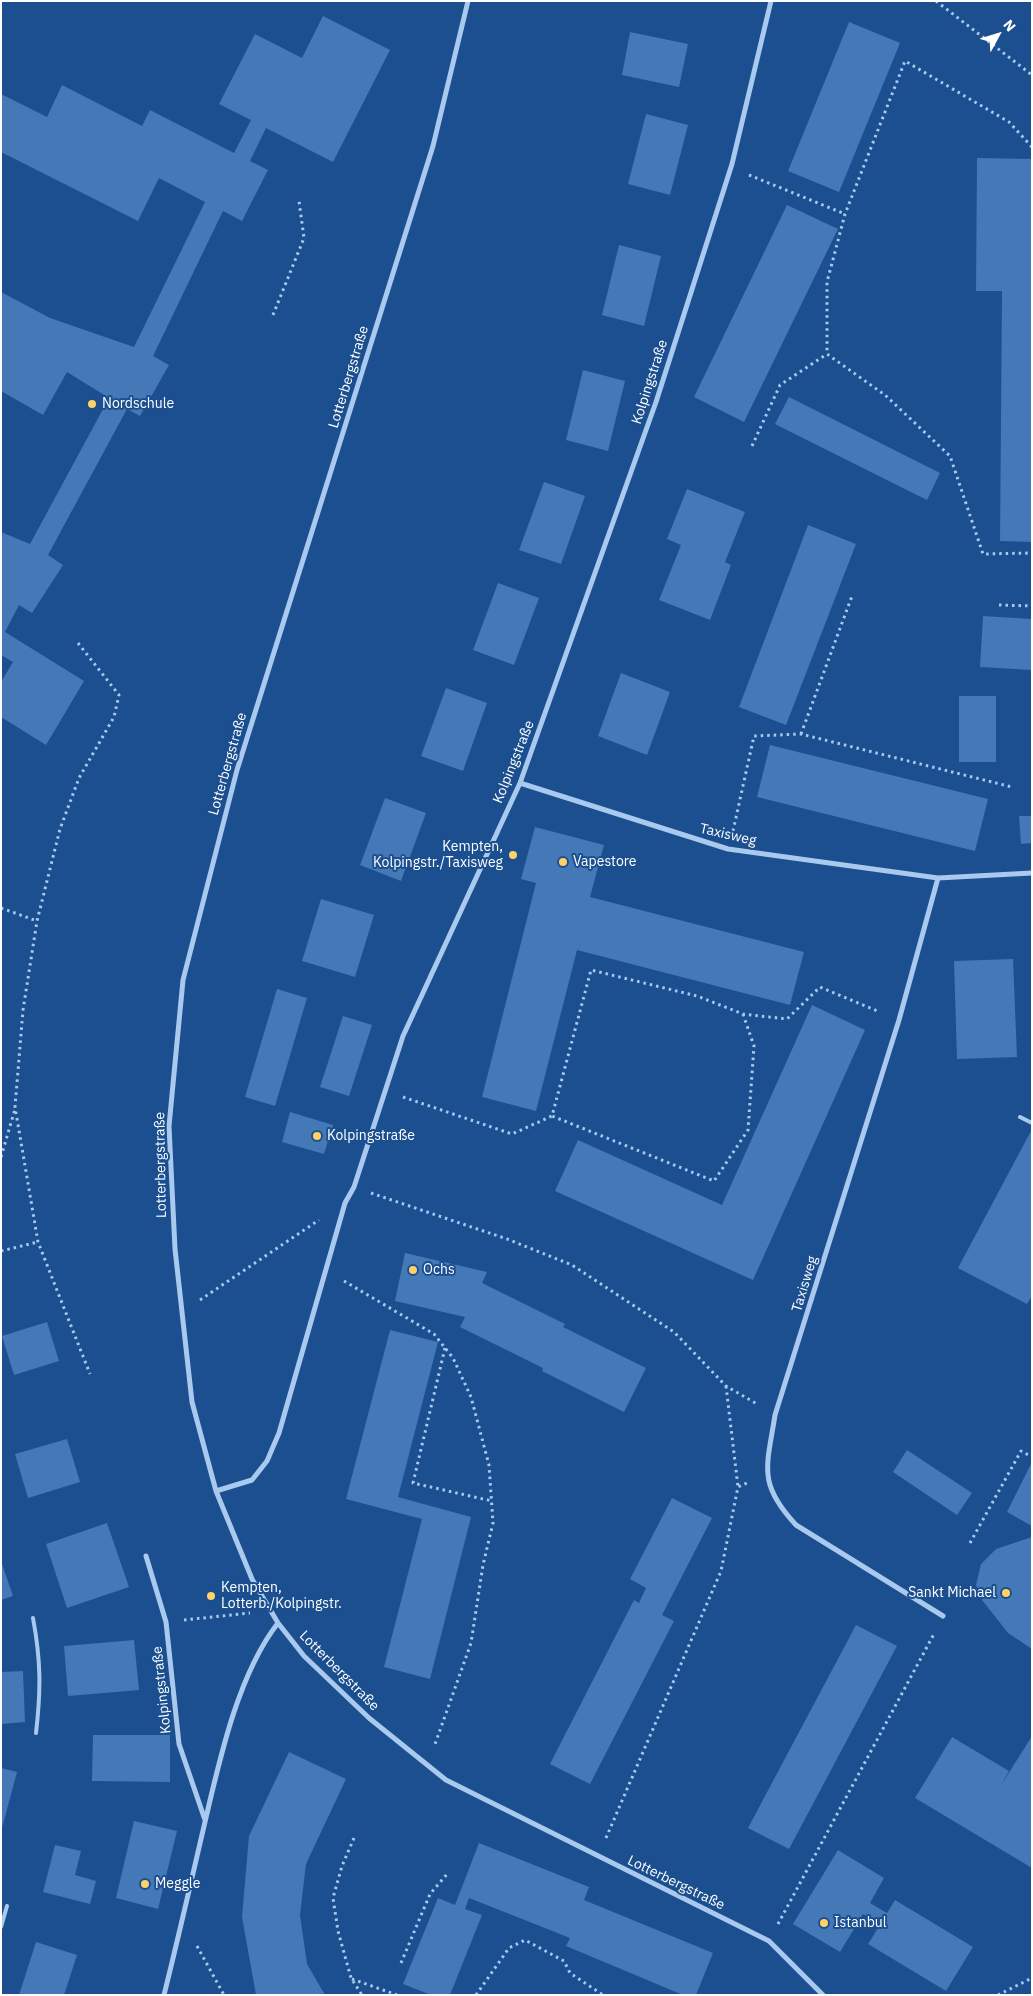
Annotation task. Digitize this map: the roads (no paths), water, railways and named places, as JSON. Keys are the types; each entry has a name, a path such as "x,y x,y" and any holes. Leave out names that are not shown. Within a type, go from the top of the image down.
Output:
{"street":[{"name":"Lotterbergstraße","path":"468,1 433,146 237,770 183,980 169,1126 175,1249 192,1402 216,1490 252,1579 278,1623 304,1656 369,1718 446,1780 769,1941 823,1995"},
{"name":"Kolpingstraße","path":"216,1490 252,1480 267,1461 279,1433 344,1203 354,1187 403,1036 520,783 656,402 732,164 771,1"},
{"name":"Taxisweg","path":"520,783 728,849 938,878 1032,873"},
{"name":"Taxisweg","path":"938,878 899,1020 775,1415 766,1475 778,1506 796,1525 943,1616"},
{"name":"Kolpingstraße","path":"146,1556 166,1622 179,1744 205,1821"},
{"path":"164,1995 223,1748 253,1662 262,1643 278,1623"}],"lane":[{"path":"1020,1117 1032,1123"},
{"path":"33,1618 39,1652 41,1690 36,1733"},
{"path":"1,1927 7,1906"}],"place":[{"name":"Nordschule","path":"92,404"},
{"name":"Kempten, Kolpingstr./Taxisweg","path":"513,855"},
{"name":"Vapestore","path":"563,862"},
{"name":"Kolpingstraße","path":"317,1136"},
{"name":"Ochs","path":"413,1270"},
{"name":"Sankt Michael","path":"1006,1593"},
{"name":"Kempten, Lotterb./Kolpingstr.","path":"211,1596"},
{"name":"Meggle","path":"145,1884"},
{"name":"Istanbul","path":"824,1923"}]}
